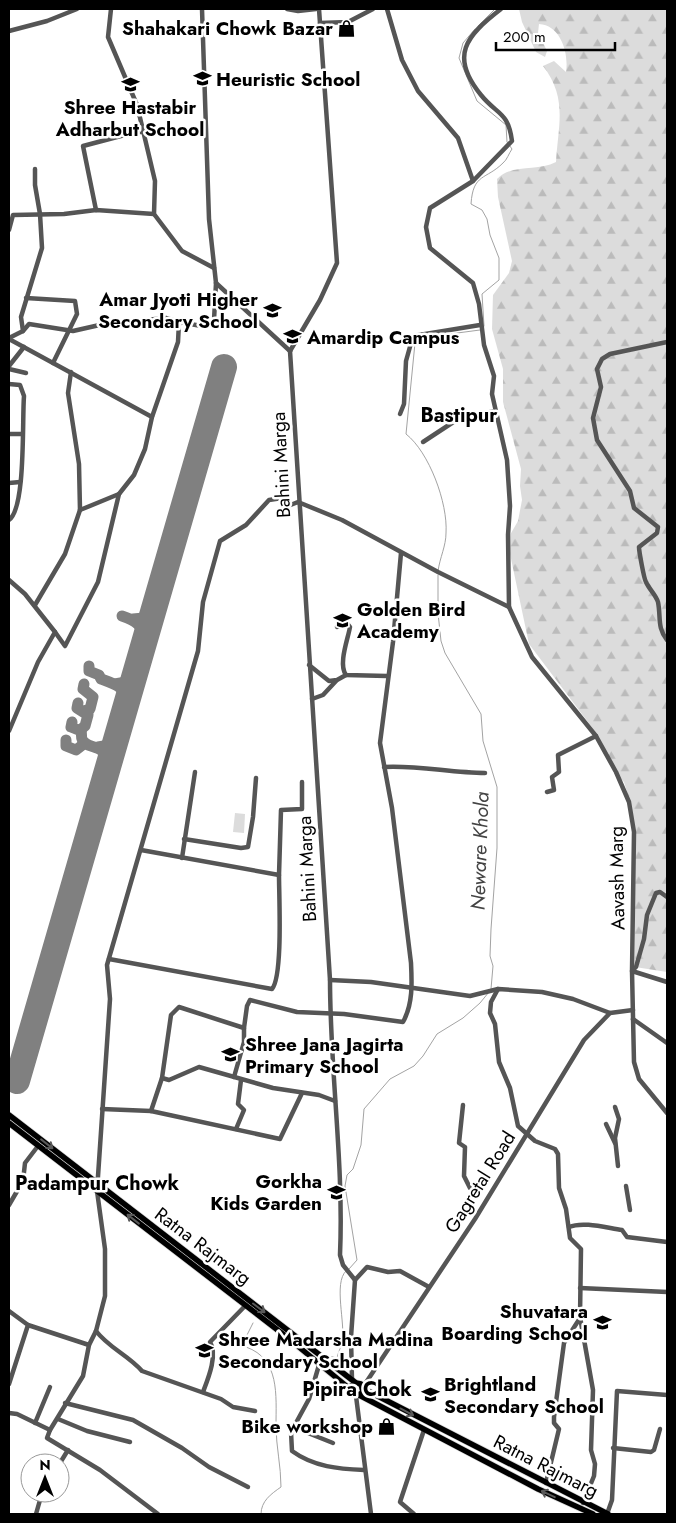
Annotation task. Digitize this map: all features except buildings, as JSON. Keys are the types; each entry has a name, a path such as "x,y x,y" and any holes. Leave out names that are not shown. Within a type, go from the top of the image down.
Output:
{"main road":[{"name":"Ratna Rajmarg","path":"9,1115 363,1388 583,1503 608,1514"},
{"name":"Ratna Rajmarg","path":"9,1123 288,1338 357,1396 538,1489 593,1514"},
{"path":"350,1389 354,1381"},
{"path":"357,1396 363,1388"}],"street":[{"path":"9,32 47,21 69,10 77,9"},
{"path":"111,9 108,38 137,105 155,181 154,214 182,252 214,268"},
{"path":"9,338 23,331 29,324 69,331 104,324 166,318 207,327 214,320 216,283 209,219 202,9"},
{"path":"216,283 290,352 320,300 337,263 320,23 317,9 298,12 287,9"},
{"path":"320,23 348,22 373,9"},
{"path":"387,9 402,60 418,91 458,138 473,181"},
{"path":"158,1514 100,1470 47,1438 65,1403 83,1376 89,1346 96,1331 106,1286 105,1249 97,1183 110,999 107,974 109,959 198,652 203,602 220,541 246,525 269,500 282,498 288,506 298,502 342,520 401,553 509,607 508,535 510,506 507,460 495,411 492,394 494,376 480,325 479,304 473,283 430,248 426,227 430,208 473,181 512,141 510,125 505,117 481,95 466,71 462,59 470,38 501,9"},
{"path":"96,210 83,146 136,132 144,132"},
{"path":"23,331 21,317 42,248 40,214 34,185 35,169"},
{"path":"9,230 11,215 64,214 96,210 154,214"},
{"path":"26,298 76,300 77,314 53,362"},
{"path":"9,580 35,605 66,646 98,582 119,494 134,475 145,449 152,416 178,342 179,322"},
{"path":"400,414 404,404 406,361 413,336 480,325"},
{"path":"9,338 152,416"},
{"path":"667,342 610,354 602,359 597,369 601,387 594,418 597,440 630,491 634,508 658,527 656,533 639,547 639,552 644,567 645,580 658,604 661,631 667,640"},
{"path":"24,346 9,368 26,373"},
{"name":"Bahini Marga","path":"290,352 298,502 330,980 330,1014 339,1150 340,1255 346,1269 355,1280"},
{"path":"35,605 65,554 80,510 79,464 68,393 71,372"},
{"path":"9,384 20,385 24,396 22,470 18,504 9,520"},
{"path":"423,442 458,419 495,411"},
{"path":"9,434 22,434"},
{"path":"9,483 20,482"},
{"path":"80,510 119,494"},
{"path":"234,1077 244,1042 247,1006 250,1000 297,1012 403,1022 410,1006 412,987 402,888 380,743 387,676 394,642 401,553"},
{"name":"Aavash Marg","path":"509,607 532,657 596,736 623,787 634,832 632,971 634,1062 639,1079 667,1113"},
{"path":"336,627 347,623 350,627 344,660 346,675"},
{"path":"9,731 38,662 55,632"},
{"path":"309,664 329,681 337,680"},
{"path":"312,699 326,693 337,680 346,675 387,676"},
{"path":"547,792 554,790 552,777 559,772 558,755 596,736"},
{"path":"384,767 413,766 465,773 485,773"},
{"path":"182,858 195,772"},
{"path":"184,839 241,848 248,847 254,817 256,778"},
{"path":"109,959 272,990 276,981 278,963 281,810 302,809 302,782"},
{"path":"141,850 279,875"},
{"path":"667,897 660,892 656,893 647,915 644,938 636,968 632,971 667,982"},
{"path":"330,980 412,987 470,996 498,989 553,993 610,1013 633,1010"},
{"path":"498,989 489,1009 495,1024 499,1062 510,1088 518,1126 543,1146 555,1149 558,1154 559,1188 570,1227 570,1238 581,1250 580,1317 593,1390 591,1450 595,1464 594,1476 583,1503"},
{"path":"151,1111 162,1078 171,1015 176,1008 189,1008 244,1028"},
{"name":"Gagretal Road","path":"363,1388 450,1258 528,1135 580,1046 610,1013"},
{"path":"633,1019 667,1043"},
{"path":"162,1078 168,1080 199,1067 241,1080 336,1101"},
{"path":"236,1129 244,1110 238,1104 241,1080"},
{"path":"102,1109 151,1111 280,1138 302,1093"},
{"path":"463,1104 459,1143 465,1147 464,1176 470,1188"},
{"path":"615,1108 619,1119 615,1144"},
{"path":"606,1124 615,1144 618,1166"},
{"path":"9,1205 23,1180 26,1163 38,1146"},
{"path":"626,1186 630,1210"},
{"path":"570,1227 573,1225 594,1226 622,1230 627,1237 667,1242"},
{"path":"354,1381 351,1336 355,1280 367,1267 388,1272 400,1271 429,1287"},
{"path":"580,1288 667,1292"},
{"path":"203,1392 213,1355 213,1347 210,1342 245,1306"},
{"path":"9,1310 28,1324 89,1346"},
{"path":"546,1483 559,1429 554,1423 554,1417 564,1343 580,1317"},
{"path":"9,1384 28,1324"},
{"path":"96,1331 105,1342 135,1363 142,1371 222,1398 233,1407 255,1411"},
{"path":"319,1365 308,1399 291,1432 292,1451 299,1456 338,1469 364,1470"},
{"path":"35,1423 50,1387"},
{"path":"608,1514 612,1500 617,1391 667,1395"},
{"path":"357,1396 364,1470 371,1514"},
{"path":"65,1403 133,1420 182,1448 209,1467 248,1487"},
{"path":"9,1413 16,1414 50,1430"},
{"path":"58,1418 87,1432 130,1442"},
{"path":"293,1427 334,1443"},
{"path":"613,1448 651,1452 660,1429"},
{"path":"414,1514 400,1502 424,1430"}],"green space":[{"path":"519,9 667,9 667,972 635,967 635,831 628,795 624,782 613,771 597,734 529,644 510,554 510,535 518,521 522,500 520,486 521,469 503,402 503,369 492,329 493,295 509,273 512,261 498,197 497,179 510,171 541,167 556,162 560,112 559,101 551,78 543,66 554,61 566,72 567,65 562,42 553,29 547,26 539,24 538,33 547,51 545,57 536,52 522,22"},
{"path":"235,813 245,814 244,833 233,832"}],"waterway":[{"name":"Neware Khola","path":"478,26 495,9"},
{"name":"Neware Khola","path":"475,29 463,43 459,58 477,101 506,125 507,142 512,149 504,162 481,178 474,187 472,194 471,204 482,210 487,219 490,235 499,258 499,280 482,294 484,326"},
{"name":"Neware Khola","path":"438,571 446,538 444,507 429,465 414,442 406,434 415,343 427,337 480,330"},
{"name":"Neware Khola","path":"438,575 438,613 441,641 445,653 481,714 483,741 497,787 497,848 490,956 493,966 491,989"},
{"name":"Neware Khola","path":"349,1269 357,1260 345,1186 347,1175 353,1169 361,1145 364,1109 390,1079 414,1066 437,1034 463,1018 489,992"},
{"name":"Neware Khola","path":"324,1355 337,1358 342,1344 340,1285 346,1271"},
{"name":"Neware Khola","path":"266,1311 311,1345"},
{"name":"Neware Khola","path":"253,1323 246,1337 246,1347 265,1360 274,1379 276,1434 281,1479 281,1487 270,1495 261,1509 261,1514"}],"taxiway":[{"path":"133,619 144,618 153,611"},
{"path":"122,616 138,624 145,641"},
{"path":"89,666 89,671 119,687 124,693 127,703"},
{"path":"115,684 126,682 136,672"},
{"path":"84,684 83,689 93,697 90,709 84,711"},
{"path":"78,703 77,708 88,715 85,726 80,730"},
{"path":"72,722 71,727 81,731 84,743 104,753 108,766"},
{"path":"98,747 110,745 117,737"},
{"path":"66,740 66,746 76,750 85,743"}],"runway":[{"path":"17,1081 224,367"}],"place":[{"name":"Shahakari Chowk Bazar","path":"347,28"},
{"name":"Heuristic School","path":"202,79"},
{"name":"Shree Hastabir Adharbut School","path":"130,84"},
{"name":"Amar Jyoti Higher Secondary School","path":"272,310"},
{"name":"Amardip Campus","path":"293,337"},
{"name":"Golden Bird Academy","path":"343,620"},
{"name":"Shree Jana Jagirta Primary School","path":"231,1055"},
{"name":"Gorkha Kids Garden","path":"336,1192"},
{"name":"Shuvatara Boarding School","path":"602,1322"},
{"name":"Shree Madarsha Madina Secondary School","path":"204,1350"},
{"name":"Brightland Secondary School","path":"430,1395"},
{"name":"Bike workshop","path":"387,1426"}],"district":[{"name":"Bastipur","path":"459,415"},
{"name":"Padampur Chowk","path":"97,1183"},
{"name":"Pipira Chok","path":"357,1389"}]}
